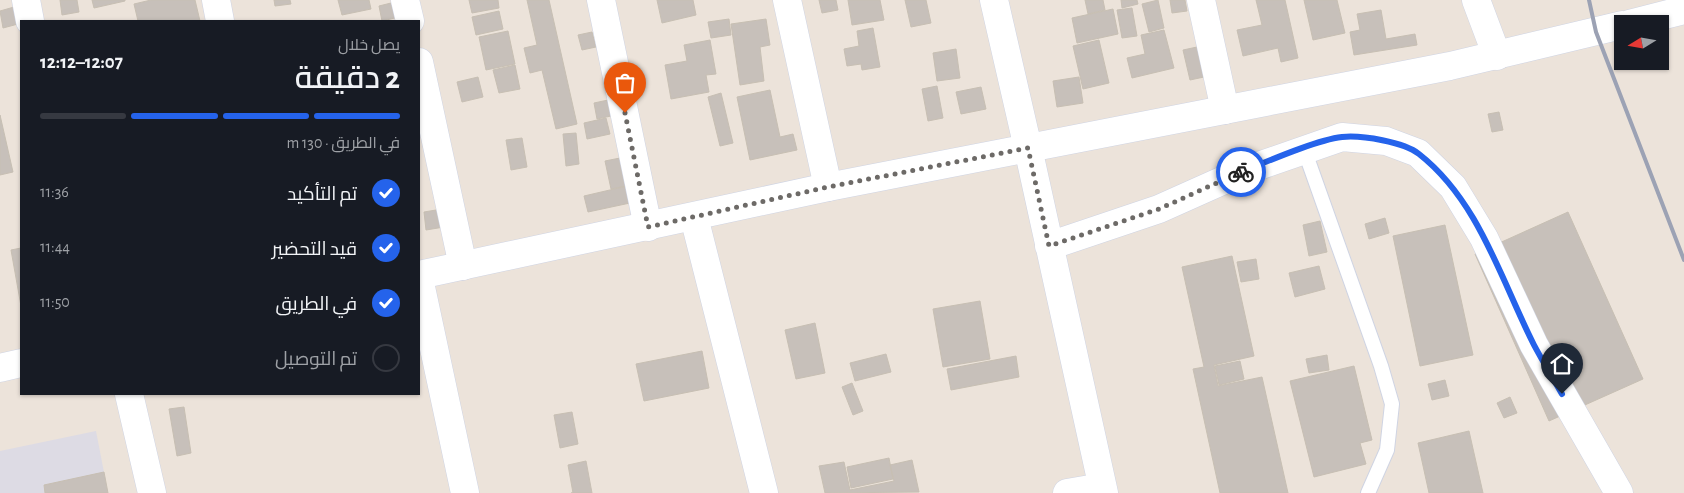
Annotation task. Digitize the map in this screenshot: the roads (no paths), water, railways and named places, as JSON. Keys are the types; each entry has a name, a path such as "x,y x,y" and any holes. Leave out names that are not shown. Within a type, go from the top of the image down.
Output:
{"street":[{"path":"26,0 30,20"},
{"path":"216,0 220,20"},
{"path":"405,0 410,20"},
{"path":"601,0 648,227"},
{"path":"787,0 828,187"},
{"path":"994,0 1103,490 1067,493"},
{"path":"1201,0 1225,110"},
{"path":"1476,0 1497,56"},
{"path":"1664,15 1684,10"},
{"path":"420,277 828,187 1497,56 1614,27"},
{"path":"420,67 463,266"},
{"path":"1049,246 1159,209 1244,171 1304,148 1342,137 1386,141 1418,153 1453,187 1484,238 1534,345 1619,493"},
{"path":"694,217 764,493"},
{"path":"420,282 465,493"},
{"path":"0,368 20,363"},
{"path":"129,395 152,493"}],"lane":[{"path":"1304,148 1381,366 1392,404 1388,450 1368,493"}],"railway":[{"path":"1589,0 1596,32 1684,260"}]}
